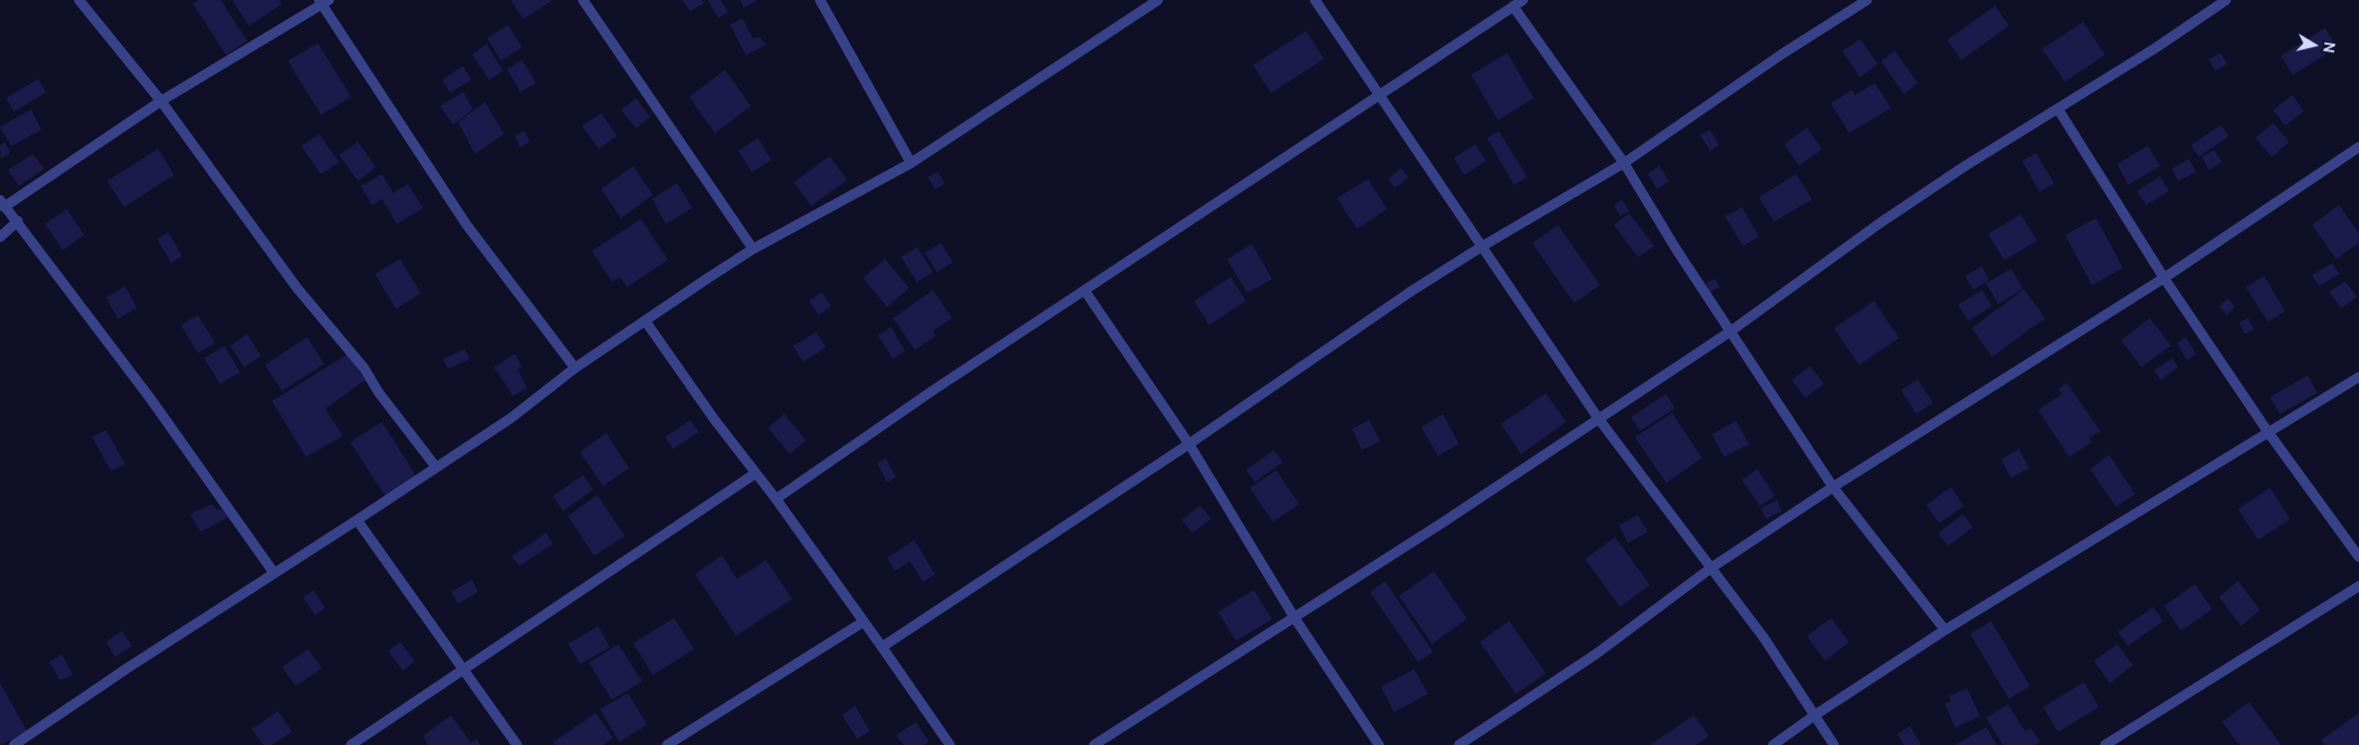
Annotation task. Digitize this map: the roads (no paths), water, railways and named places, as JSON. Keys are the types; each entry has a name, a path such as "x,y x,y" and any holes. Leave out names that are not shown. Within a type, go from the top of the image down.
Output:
{"street":[{"path":"79,0 161,101 297,288 364,368 379,393 436,467"},
{"path":"583,0 753,249"},
{"path":"820,0 911,163"},
{"path":"14,745 511,418 575,368 626,332 646,322 753,249 911,163 1158,0"},
{"path":"1315,0 1598,418 1764,638 1834,745"},
{"path":"776,499 932,391 1523,0"},
{"path":"882,646 1189,444 1402,297 1481,247 1624,163 1782,54 1867,0"},
{"path":"1094,745 1442,523 1730,331 1942,181 2157,47 2226,0"},
{"path":"274,573 144,390 18,221 2,203 161,101 323,2 466,224 575,368"},
{"path":"1513,6 1624,163 1676,249 1833,487 1945,630"},
{"path":"2058,109 2164,278 2268,432 2359,557"},
{"path":"1459,745 1596,654 1711,568 1833,487 2164,278 2359,147"},
{"path":"0,237 18,221"},
{"path":"1085,291 1189,444 1294,617 1378,745"},
{"path":"646,322 714,419 776,499 882,646 950,745"},
{"path":"1773,745 1815,715 1945,630 2359,377"},
{"path":"352,745 756,473"},
{"path":"357,520 517,745"},
{"path":"2105,745 2359,586"},
{"path":"667,745 863,622"}]}
